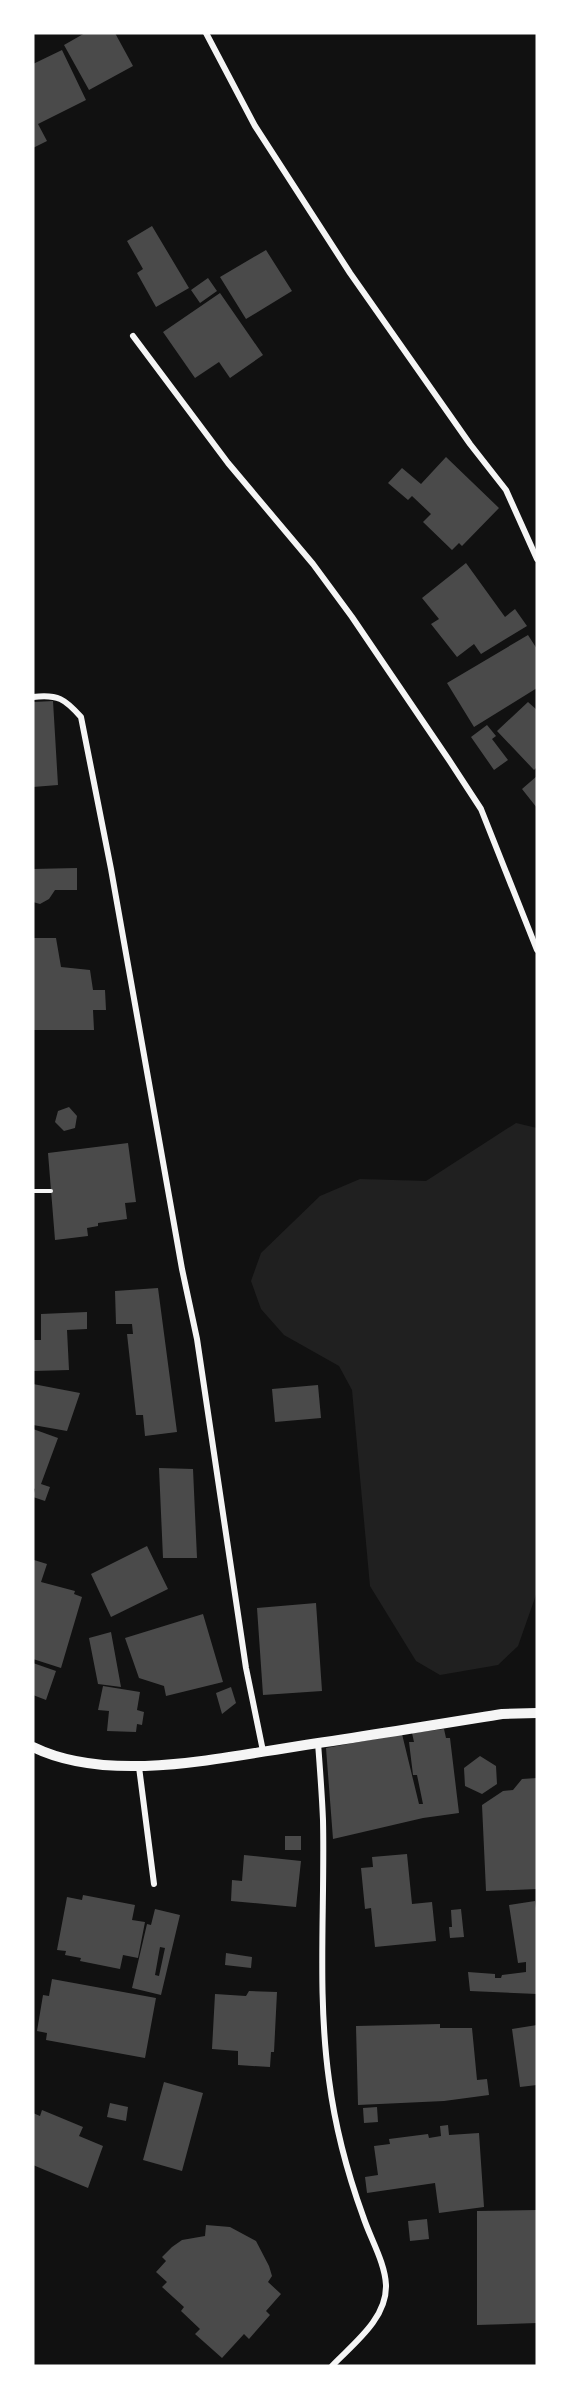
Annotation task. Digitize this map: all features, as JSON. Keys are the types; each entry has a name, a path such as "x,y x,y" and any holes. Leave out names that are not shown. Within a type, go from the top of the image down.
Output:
{"street":[{"path":"206,33 255,126 350,273 470,444 506,490 537,559"},
{"path":"133,336 228,463 313,564 346,608 449,760 480,809 537,950"},
{"path":"33,697 47,695 68,702 81,717 111,869 182,1269 197,1339 246,1668 263,1751"},
{"path":"33,1747 75,1761 139,1767 318,1743 502,1714 537,1713"},
{"path":"318,1743 323,1821 322,2024 329,2082 342,2151 362,2216 382,2265 386,2285 384,2305 372,2324 332,2366"},
{"path":"139,1767 154,1884"}],"path":[{"path":"33,1191 51,1191"}],"shaded area":[{"path":"516,1123 537,1128 537,1592 518,1646 498,1665 440,1675 416,1661 370,1586 352,1390 339,1366 284,1335 261,1309 251,1281 261,1253 320,1196 360,1179 426,1181"}],"building":[{"path":"85,33 115,33 133,66 89,90 64,45"},
{"path":"62,50 86,100 38,124 47,141 33,148 33,64"},
{"path":"152,226 189,288 156,307 137,273 143,269 127,241"},
{"path":"266,250 292,291 246,319 220,277"},
{"path":"208,278 217,291 200,303 191,290"},
{"path":"220,293 263,355 230,378 219,362 195,378 163,332"},
{"path":"446,457 499,508 462,546 459,543 452,550 423,522 431,514 412,496 408,500 388,483 402,468 421,484"},
{"path":"466,563 505,617 515,609 527,626 481,654 474,644 457,657 431,624 439,619 422,598"},
{"path":"528,635 537,649 537,688 474,727 447,683"},
{"path":"53,701 58,785 33,787 33,702"},
{"path":"528,702 537,710 537,767 534,770 497,731"},
{"path":"487,725 496,736 492,739 508,760 494,770 471,737"},
{"path":"537,776 537,808 522,789"},
{"path":"77,868 77,890 55,890 49,899 40,904 33,902 33,869"},
{"path":"33,938 56,938 61,967 90,970 93,990 105,990 106,1010 93,1010 94,1030 33,1030"},
{"path":"69,1107 77,1116 75,1128 64,1131 55,1122 58,1111"},
{"path":"128,1143 136,1202 125,1203 127,1219 98,1223 98,1226 87,1228 88,1236 55,1240 48,1153"},
{"path":"158,1288 177,1432 145,1436 143,1415 136,1415 127,1334 133,1334 132,1324 116,1324 115,1291"},
{"path":"87,1312 87,1329 67,1330 69,1370 33,1371 33,1340 41,1340 41,1314"},
{"path":"33,1384 80,1393 67,1431 33,1425"},
{"path":"318,1385 321,1418 275,1422 272,1389"},
{"path":"33,1429 58,1438 41,1484 50,1487 45,1501 33,1497 35,1489 33,1488"},
{"path":"159,1468 193,1469 197,1558 163,1558"},
{"path":"147,1546 168,1589 111,1617 91,1574"},
{"path":"34,1560 47,1564 41,1582 75,1591 74,1594 82,1597 61,1668 33,1659"},
{"path":"316,1603 322,1691 263,1695 257,1608"},
{"path":"203,1614 223,1682 166,1696 164,1686 139,1678 125,1638"},
{"path":"111,1632 121,1687 98,1684 89,1638"},
{"path":"33,1663 56,1671 46,1700 33,1695"},
{"path":"103,1686 140,1692 137,1710 144,1712 142,1725 137,1724 136,1732 107,1731 109,1711 98,1710"},
{"path":"231,1687 236,1703 222,1714 216,1693"},
{"path":"444,1729 446,1738 450,1738 459,1813 423,1818 333,1839 326,1748 402,1734 419,1804 423,1804 417,1775 413,1775 409,1742 414,1742 412,1733"},
{"path":"480,1756 496,1766 497,1784 482,1794 465,1786 464,1768"},
{"path":"537,1778 537,1889 486,1891 482,1805 503,1791 513,1790 522,1779"},
{"path":"285,1836 301,1836 301,1850 285,1850"},
{"path":"407,1854 412,1904 432,1902 436,1941 375,1947 371,1908 365,1909 361,1868 373,1867 372,1857"},
{"path":"244,1855 301,1861 296,1907 231,1901 232,1880 242,1881"},
{"path":"83,1895 135,1905 132,1920 145,1922 138,1958 123,1955 120,1969 80,1961 81,1958 65,1955 66,1951 57,1950 67,1897 82,1900"},
{"path":"535,1901 537,1994 470,1991 468,1972 495,1974 495,1978 501,1978 502,1975 526,1972 526,1962 518,1963 509,1905"},
{"path":"155,1909 180,1915 161,1995 132,1988 147,1924 151,1925","holes":["160,1947 165,1948 159,1976 155,1975"]},
{"path":"461,1909 464,1937 450,1938 451,1910"},
{"path":"226,1953 252,1957 251,1968 225,1965"},
{"path":"52,1979 156,1998 145,2058 46,2040 47,2033 37,2031 43,1995 49,1996"},
{"path":"249,1991 277,1992 274,2052 271,2052 270,2067 238,2065 238,2051 212,2049 215,1994 246,1996"},
{"path":"440,2024 440,2028 472,2028 477,2080 487,2079 489,2095 444,2101 358,2105 356,2026"},
{"path":"537,2025 537,2085 520,2087 512,2029"},
{"path":"164,2082 203,2093 182,2171 143,2160"},
{"path":"110,2103 128,2107 126,2121 107,2117"},
{"path":"377,2107 378,2122 364,2123 363,2108"},
{"path":"42,2110 83,2127 79,2136 103,2146 88,2188 33,2165 33,2113 40,2116"},
{"path":"448,2125 449,2135 479,2133 484,2207 439,2213 435,2183 367,2193 365,2177 378,2175 374,2146 390,2144 389,2139 428,2134 429,2138 441,2136 440,2126"},
{"path":"537,2210 537,2323 477,2325 477,2211"},
{"path":"427,2219 429,2239 410,2241 408,2221"},
{"path":"206,2225 230,2227 256,2241 272,2276 268,2282 281,2294 266,2311 270,2315 249,2339 244,2334 222,2358 195,2334 200,2329 181,2311 184,2307 162,2287 167,2282 156,2272 166,2261 162,2257 172,2247 182,2240 205,2236"}]}
